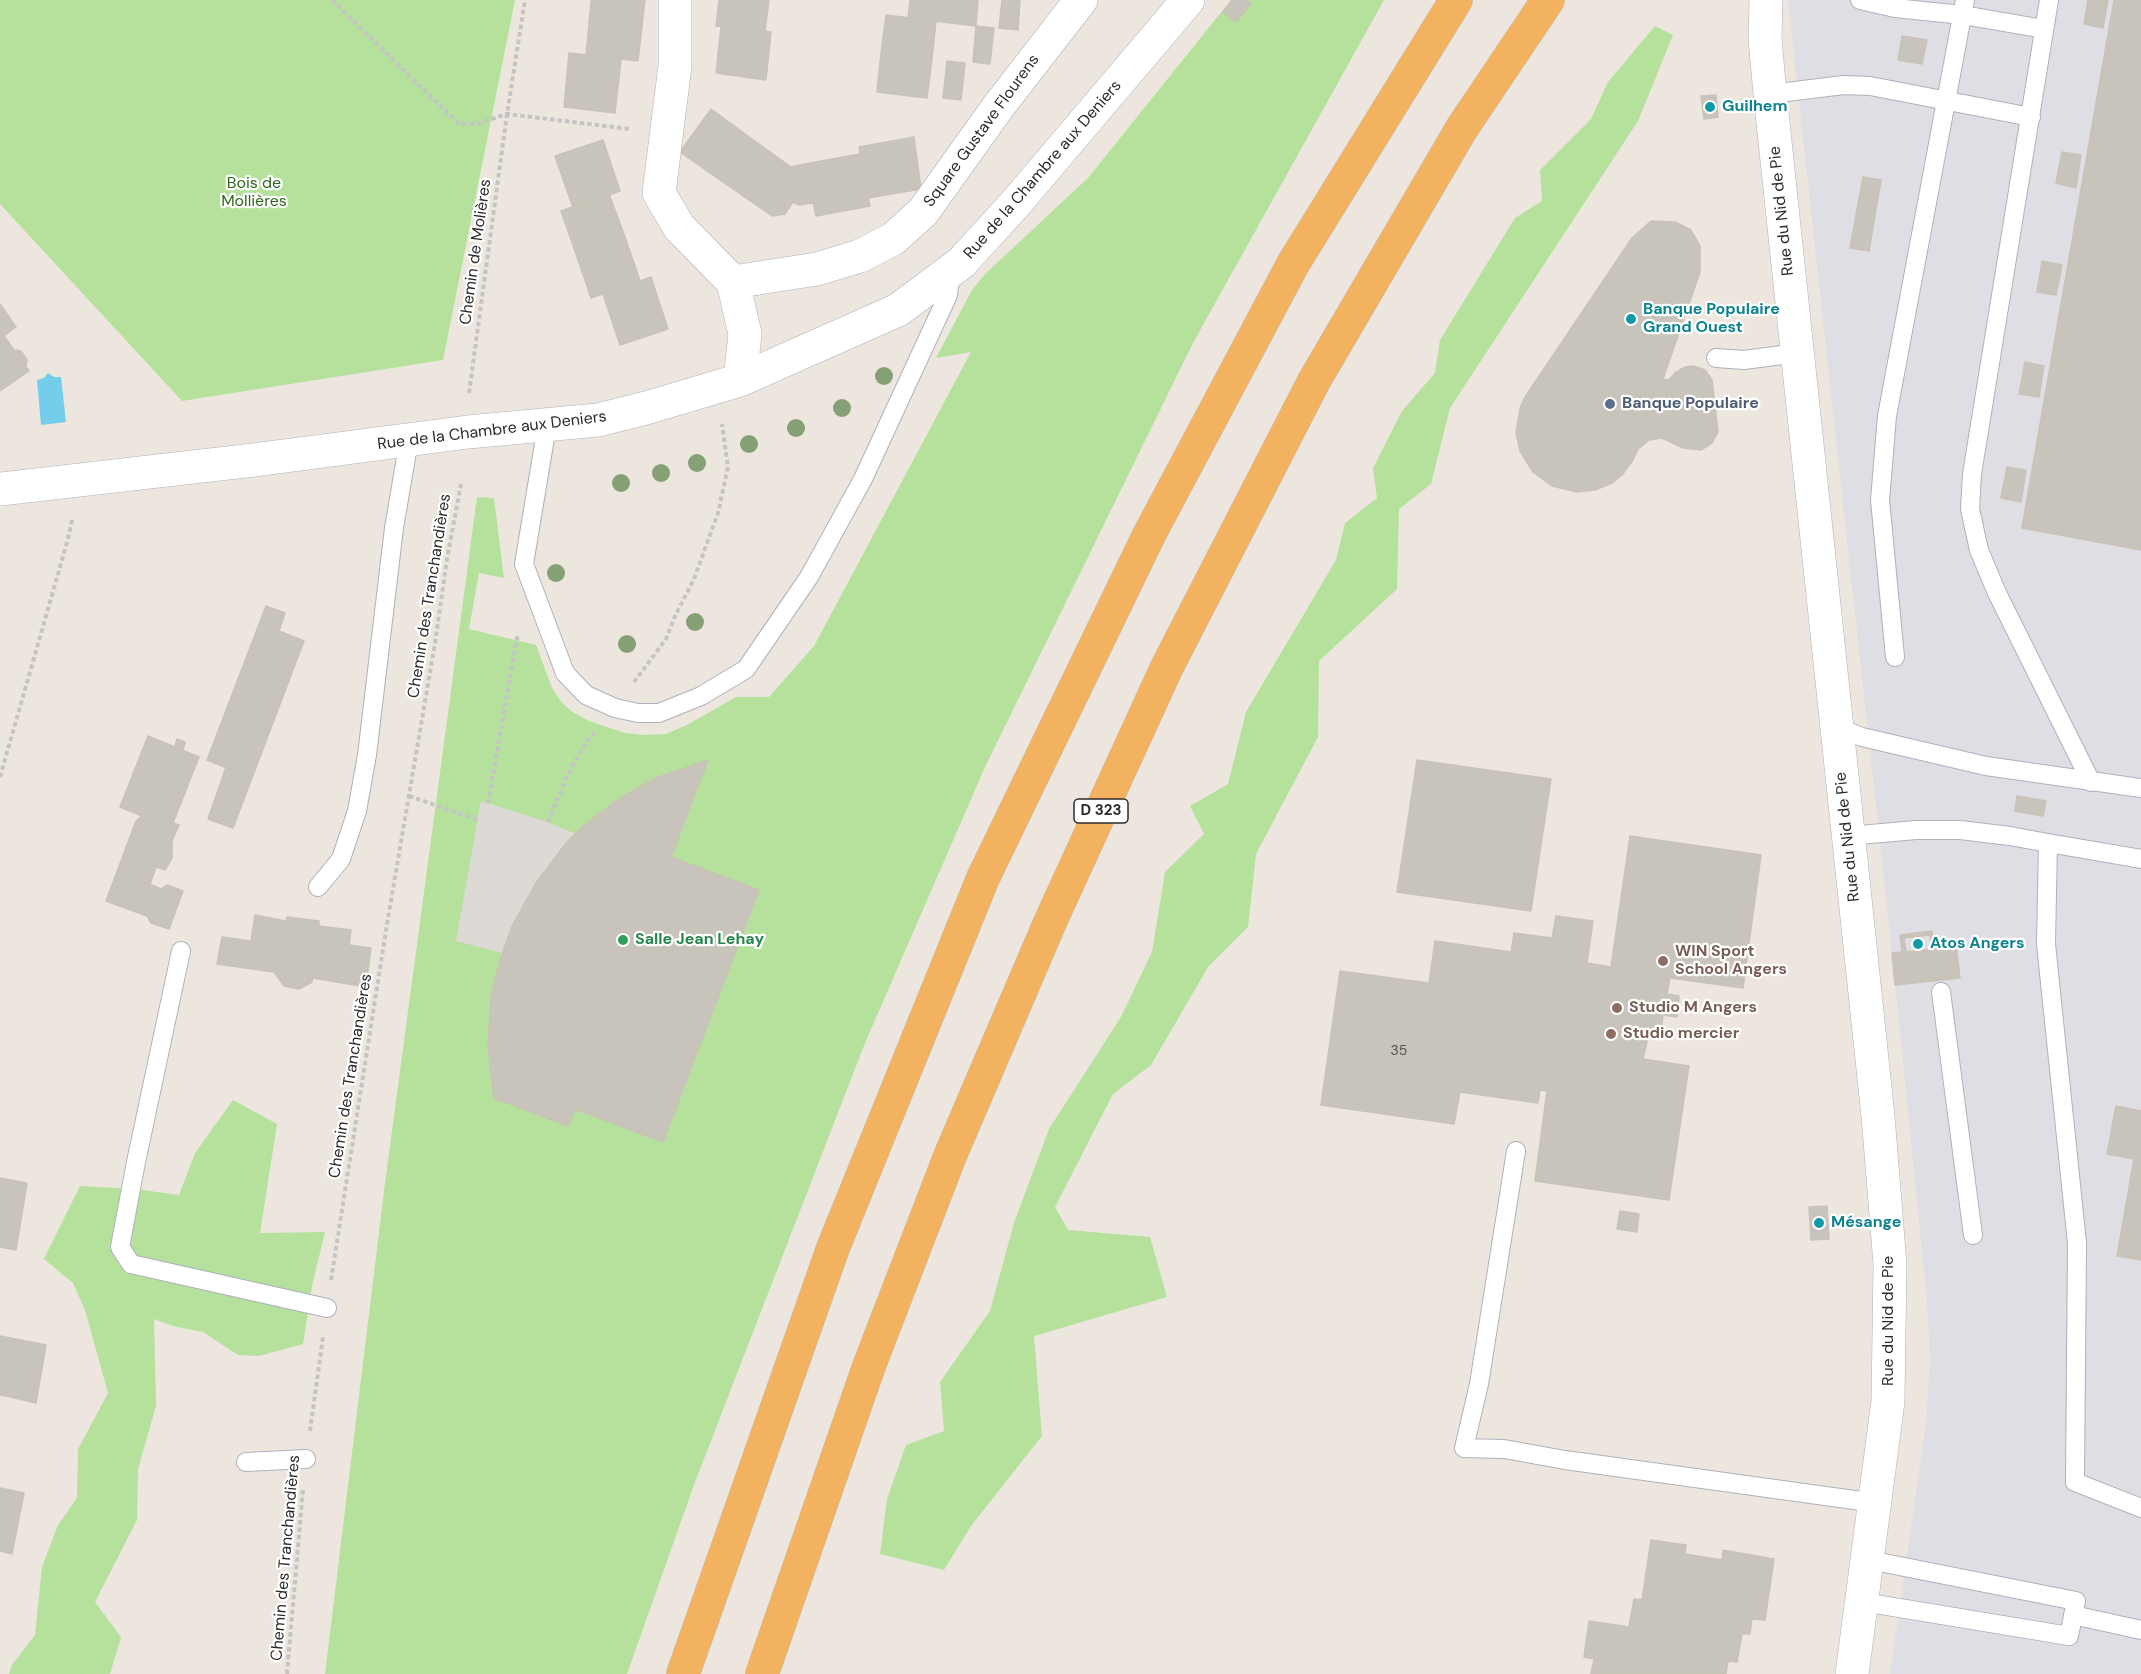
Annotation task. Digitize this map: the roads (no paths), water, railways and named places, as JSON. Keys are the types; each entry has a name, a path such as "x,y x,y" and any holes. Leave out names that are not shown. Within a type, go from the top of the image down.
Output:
{"highway":[{"path":"683,1674 833,1248 983,878 1149,535 1293,264 1456,0"},
{"name":"D 323","path":"762,1674 869,1366 950,1156 1051,920 1167,668 1314,381 1462,128 1548,0"}],"street":[{"path":"675,0 675,66 659,193 679,227 733,282 746,334 740,380"},
{"name":"Square Gustave Flourens","path":"733,282 818,269 860,256 893,239 923,212 998,107 1081,0"},
{"name":"Rue de la Chambre aux Deniers","path":"0,489 254,460 468,432 598,420 740,380 898,310 962,263 1188,0"},
{"name":"Rue du Nid de Pie","path":"1766,0 1765,39 1770,94 1883,1160 1890,1264 1888,1401 1869,1560 1852,1674"}],"lane":[{"path":"1860,0 1895,8 1964,8 2044,29"},
{"path":"2049,0 1972,474 1970,509 1978,550 1997,593 2091,782"},
{"path":"1896,657 1880,500 1882,463 1887,416 1964,8"},
{"path":"1770,94 1844,85 1870,86 2031,117"},
{"path":"547,426 524,564 546,624 566,673 586,695 615,708 638,713 659,713 700,696 746,669 809,577 863,480 948,295 951,271"},
{"path":"1716,358 1744,360 1797,353"},
{"path":"318,887 341,859 357,811 368,755 394,528 410,440"},
{"path":"1836,727 1862,737 1986,766 2141,788"},
{"path":"1848,836 1916,830 1960,830 2010,836 2141,859"},
{"path":"2048,843 2046,944 2077,1243 2075,1482 2141,1508"},
{"path":"181,951 120,1247 131,1264 327,1308"},
{"path":"1941,992 1973,1235"},
{"path":"1516,1151 1479,1384 1464,1448 1503,1449 1565,1460 1876,1503"},
{"path":"246,1462 306,1459"},
{"path":"1869,1560 2075,1608 2141,1630"},
{"path":"1863,1602 2069,1636 2075,1608"}],"water":[{"path":"48,373 54,377 61,377 66,422 41,425 37,380 44,378"}],"place":[{"name":"Guilhem","path":"1710,107"},
{"name":"Banque Populaire Grand Ouest","path":"1631,319"},
{"name":"Banque Populaire","path":"1610,404"},
{"name":"Salle Jean Lehay","path":"623,940"},
{"name":"Atos Angers","path":"1918,944"},
{"name":"WIN Sport School Angers","path":"1663,961"},
{"name":"Studio M Angers","path":"1617,1008"},
{"name":"Studio mercier","path":"1611,1034"},
{"name":"Mésange","path":"1819,1223"}],"park label":[{"name":"Bois de Mollières","path":"254,193"}]}
